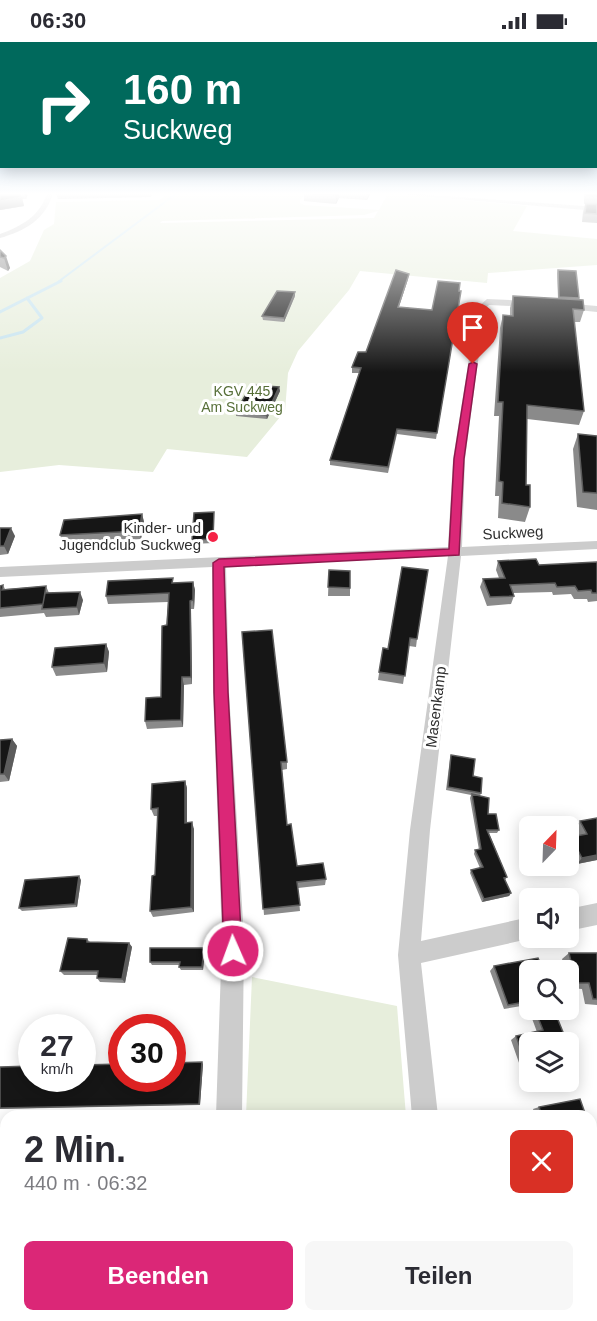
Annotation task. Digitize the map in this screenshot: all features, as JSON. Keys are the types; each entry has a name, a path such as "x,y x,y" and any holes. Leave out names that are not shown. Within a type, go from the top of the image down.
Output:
{"street":[{"name":"Masenkamp","path":"424,1110 409,955 420,830 455,552 459,459 481,308 487,302 505,301 597,309"},
{"name":"Suckweg","path":"0,572 597,545"},
{"path":"219,563 221,692 233,938 229,1110"},
{"path":"579,918 597,914"},
{"path":"409,955 519,930"}],"green space":[{"name":"KGV 445 Am Suckweg","path":"34,253 597,253 597,265 488,273 487,283 360,271 349,290 298,351 288,373 285,411 247,457 167,449 153,472 59,465 0,472 0,278 30,261"},
{"path":"252,977 397,1006 406,1110 246,1110"}],"building":[{"path":"396,270 409,274 398,307 432,310 438,281 460,283 459,291 461,291 437,433 397,429 388,467 330,460 361,368 352,367 358,352 366,352"},
{"path":"558,270 576,271 579,298 559,297"},
{"path":"277,291 295,292 284,318 262,316"},
{"path":"513,296 583,300 584,310 573,309 584,411 527,405 526,485 530,485 530,507 502,503 503,482 499,481 503,402 498,402 503,315 513,316"},
{"path":"251,385 279,387 266,415 236,412"},
{"path":"578,434 597,436 597,493 583,492"},
{"path":"214,512 213,539 192,540 194,513"},
{"path":"142,514 139,531 60,535 64,520"},
{"path":"0,528 11,528 4,546 0,546"},
{"path":"536,559 539,565 597,562 597,593 592,593 591,590 578,591 575,586 557,587 555,583 510,585 514,596 490,597 483,579 505,578 498,561"},
{"path":"402,567 428,570 417,639 410,638 405,676 379,672 383,648 388,649"},
{"path":"329,570 350,571 350,588 328,587"},
{"path":"173,578 172,583 193,582 193,600 190,601 191,677 182,677 181,720 145,721 146,698 161,697 162,626 167,625 169,593 106,596 108,581"},
{"path":"3,585 2,590 46,586 43,604 0,608 0,586"},
{"path":"80,592 77,607 42,609 45,593"},
{"path":"272,630 287,762 281,762 287,825 291,824 297,866 323,863 326,879 297,882 300,905 263,909 242,632"},
{"path":"106,644 104,663 52,667 55,648"},
{"path":"12,739 4,774 0,774 0,740"},
{"path":"451,755 475,759 473,776 482,778 481,793 448,787"},
{"path":"185,781 185,823 192,822 191,907 150,911 152,876 155,875 158,808 151,809 152,784"},
{"path":"472,794 489,798 488,814 496,814 499,830 487,830 507,877 504,878 511,893 484,899 471,870 483,867 475,850 481,849"},
{"path":"597,818 597,855 582,858 579,852 579,836 587,834 580,821"},
{"path":"79,876 75,904 19,908 25,880"},
{"path":"68,938 87,939 87,942 129,943 122,979 97,978 98,971 60,971"},
{"path":"150,948 204,948 202,967 179,967 180,962 150,962"},
{"path":"569,953 597,953 597,999 593,999 589,983 579,983 579,960 571,960"},
{"path":"519,961 519,1003 508,1005 494,966"},
{"path":"539,1020 558,1020 563,1032 534,1032 543,1030"},
{"path":"202,1062 199,1104 0,1108 0,1067 18,1066 18,1092 96,1092 96,1065 108,1064 108,1092 186,1092 186,1063"},
{"path":"580,1099 584,1110 540,1110 539,1107"}],"waterway":[{"path":"58,282 97,253"},
{"path":"27,298 61,281"},
{"path":"0,312 27,298"},
{"path":"0,338 23,332 42,318 27,298"}],"place":[{"name":"Kinder- und Jugendclub Suckweg","path":"213,537"}],"route":[{"path":"233,951 221,692 219,563 455,552 459,459 473,364"}]}
